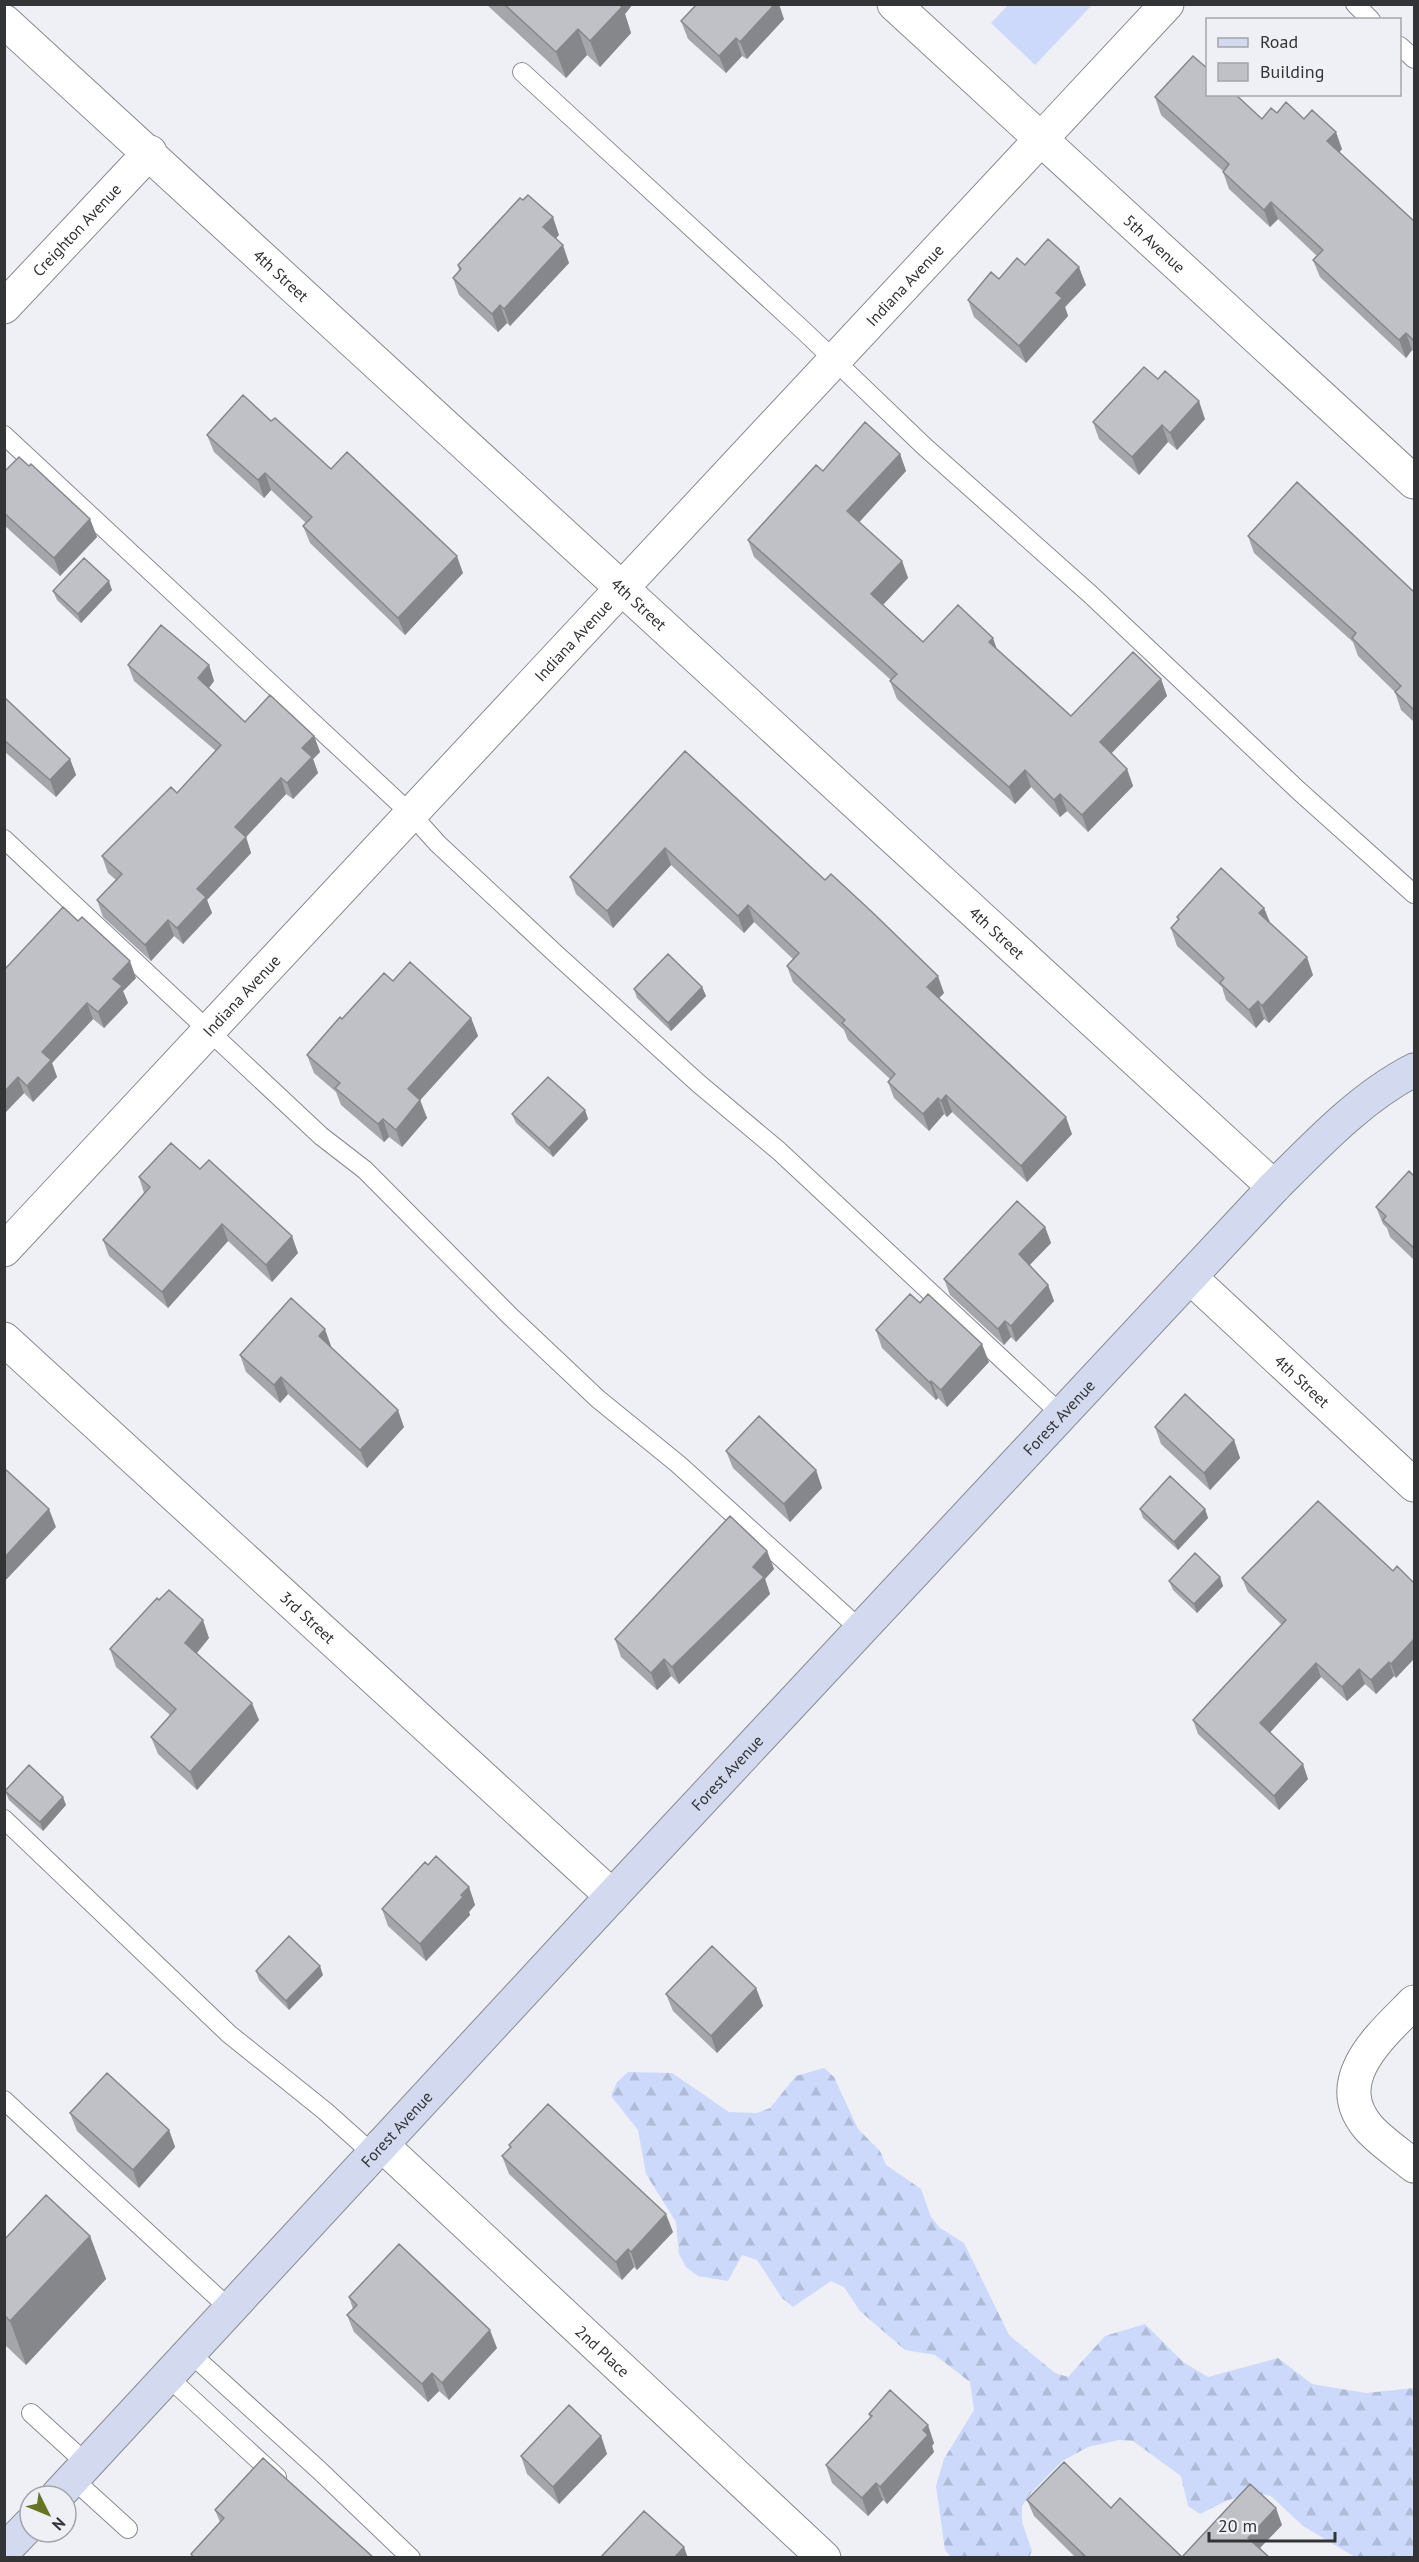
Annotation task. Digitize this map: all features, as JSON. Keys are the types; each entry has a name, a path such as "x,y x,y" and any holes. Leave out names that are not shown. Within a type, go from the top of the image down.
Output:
{"street":[{"name":"5th Avenue","path":"894,4 1414,482"},
{"name":"Indiana Avenue","path":"4,1250 1167,4"},
{"name":"4th Street","path":"8,32 150,152 1274,1187"},
{"name":"Creighton Avenue","path":"4,308 150,152"},
{"name":"Forest Avenue","path":"72,2480 612,1896 1274,1187 1361,1105 1414,1070"},
{"name":"4th Street","path":"1190,1277 1414,1485"},
{"name":"3rd Street","path":"4,1339 612,1896"},
{"path":"1414,2002 1369,2049 1355,2078 1356,2106 1368,2127 1414,2166"},
{"name":"2nd Place","path":"377,2150 824,2558"},
{"path":"4,2551 18,2536"}],"lane":[{"path":"1355,4 1369,18"},
{"path":"1401,47 1414,59"},
{"path":"522,72 834,359 933,454 1090,594 1299,791 1414,894"},
{"path":"4,435 411,814 438,844 557,955 698,1083 779,1151 1062,1415"},
{"path":"4,839 321,1136 365,1170 510,1316 597,1399 678,1464 861,1630"},
{"path":"4,1819 229,2034 377,2150"},
{"path":"4,2100 231,2310"},
{"path":"190,2353 320,2470 411,2558"},
{"path":"167,2376 289,2488"},
{"path":"31,2413 72,2480 128,2529"}],"green space":[{"path":"1009,4 1092,5 1035,65 991,23"},
{"path":"824,2068 834,2077 858,2129 880,2151 886,2165 921,2189 931,2217 940,2228 964,2243 1009,2335 1055,2373 1068,2377 1105,2336 1145,2324 1183,2362 1208,2377 1278,2358 1312,2384 1366,2393 1414,2388 1414,2557 1355,2557 1303,2526 1271,2496 1256,2493 1228,2500 1200,2514 1188,2506 1181,2476 1133,2441 1119,2440 1088,2447 1062,2461 1031,2493 1022,2506 1022,2522 1032,2551 1029,2557 951,2557 945,2550 936,2486 944,2459 974,2410 970,2382 935,2355 905,2350 860,2311 844,2287 831,2281 793,2307 782,2298 757,2260 742,2255 728,2281 698,2276 686,2267 679,2254 676,2222 646,2174 638,2130 611,2096 617,2082 628,2072 672,2073 729,2112 757,2113 770,2108 796,2076"}],"building":[{"path":"504,4 619,4 622,7 590,41 578,29 556,52"},
{"path":"697,4 775,4 740,42 736,38 719,56 681,21"},
{"path":"1193,56 1206,67 1206,96 1237,96 1262,119 1271,108 1277,113 1286,102 1304,119 1312,110 1336,132 1327,141 1414,221 1414,341 1406,333 1399,340 1313,260 1323,250 1271,202 1264,210 1223,172 1229,164 1155,97"},
{"path":"528,195 553,217 543,227 563,245 504,309 500,305 492,314 453,278 461,269 458,265 520,198 523,200"},
{"path":"1048,239 1079,267 1056,293 1062,298 1019,346 968,300 991,272 999,279 1017,258 1025,265"},
{"path":"1144,367 1158,379 1165,371 1199,401 1170,433 1162,425 1132,457 1093,422"},
{"path":"243,395 271,421 275,418 331,469 347,452 457,556 398,618 303,526 312,517 265,473 258,480 207,435"},
{"path":"865,422 900,454 847,511 902,561 871,594 923,642 958,605 993,638 989,642 1071,716 1133,652 1161,679 1100,742 1127,769 1082,815 1060,794 1054,800 1025,770 1009,787 890,681 897,674 748,540 816,465 823,471"},
{"path":"19,457 29,466 31,464 90,519 54,558 4,513 4,472"},
{"path":"1297,482 1414,592 1414,710 1395,692 1401,686 1352,638 1356,633 1248,536"},
{"path":"84,558 109,581 78,614 53,591"},
{"path":"161,625 209,665 198,678 245,722 270,695 314,736 302,748 312,757 287,783 281,778 235,827 246,837 197,889 206,897 177,928 168,920 145,945 97,900 122,874 102,856 171,787 177,793 221,745 128,665"},
{"path":"4,697 70,759 50,780 4,740"},
{"path":"685,751 825,880 831,874 871,911 938,976 927,987 1066,1117 1021,1166 946,1095 941,1101 938,1098 923,1114 888,1082 895,1074 842,1023 845,1020 787,966 799,953 748,905 738,916 665,848 607,911 570,877"},
{"path":"1221,868 1264,908 1259,913 1307,957 1262,1006 1258,1001 1249,1010 1220,983 1224,978 1171,928 1179,919 1177,917"},
{"path":"63,907 78,921 82,917 130,961 113,979 122,986 98,1012 87,1003 42,1052 51,1060 27,1086 18,1077 4,1092 4,970"},
{"path":"668,954 702,987 668,1023 634,989"},
{"path":"410,962 471,1018 408,1089 420,1100 396,1130 383,1119 378,1124 335,1088 340,1083 307,1055 340,1017 342,1019 384,973 393,981"},
{"path":"548,1077 585,1110 549,1148 512,1114"},
{"path":"171,1143 200,1169 209,1160 292,1236 266,1265 222,1224 162,1292 103,1240 150,1187 139,1177"},
{"path":"1409,1171 1414,1176 1414,1248 1383,1220 1386,1216 1376,1207"},
{"path":"1017,1201 1045,1227 1019,1254 1048,1285 1011,1326 1005,1321 998,1329 944,1279"},
{"path":"910,1294 920,1303 928,1294 982,1344 941,1390 931,1381 930,1383 876,1330"},
{"path":"291,1298 325,1329 319,1336 398,1410 360,1450 281,1377 274,1385 240,1355"},
{"path":"1185,1394 1234,1440 1204,1473 1155,1427"},
{"path":"759,1416 816,1470 784,1504 726,1451"},
{"path":"4,1468 49,1509 4,1558"},
{"path":"1170,1476 1205,1509 1174,1542 1140,1509"},
{"path":"1318,1501 1393,1571 1397,1566 1414,1583 1414,1639 1391,1664 1389,1662 1371,1680 1359,1669 1342,1687 1316,1663 1260,1723 1303,1764 1274,1796 1193,1720 1286,1620 1242,1578"},
{"path":"730,1516 767,1551 753,1567 764,1577 672,1667 664,1659 651,1673 615,1639"},
{"path":"1195,1553 1220,1577 1194,1604 1169,1581"},
{"path":"169,1590 203,1620 185,1643 252,1703 190,1772 151,1737 176,1709 110,1649 157,1598 159,1600"},
{"path":"29,1765 63,1797 40,1822 5,1791"},
{"path":"436,1856 469,1887 461,1895 463,1897 420,1944 382,1909 425,1862 428,1865"},
{"path":"289,1936 320,1966 286,2001 256,1971"},
{"path":"712,1946 756,1988 711,2036 666,1994"},
{"path":"107,2073 169,2130 133,2170 70,2113"},
{"path":"548,2104 666,2214 631,2252 628,2249 616,2262 502,2156 511,2147 509,2145"},
{"path":"46,2195 90,2236 10,2321 4,2315 4,2240"},
{"path":"399,2244 490,2330 442,2383 432,2373 422,2384 347,2315 357,2305 349,2297"},
{"path":"890,2390 928,2425 923,2430 928,2435 880,2487 876,2483 862,2498 826,2465 872,2416 869,2414"},
{"path":"569,2405 601,2436 553,2487 521,2456"},
{"path":"263,2458 374,2558 194,2558 191,2554 224,2518 215,2510"},
{"path":"1064,2462 1111,2508 1120,2498 1182,2557 1250,2484 1276,2508 1248,2538 1270,2558 1087,2558 1027,2500"},
{"path":"644,2511 684,2547 674,2558 600,2558"}]}
